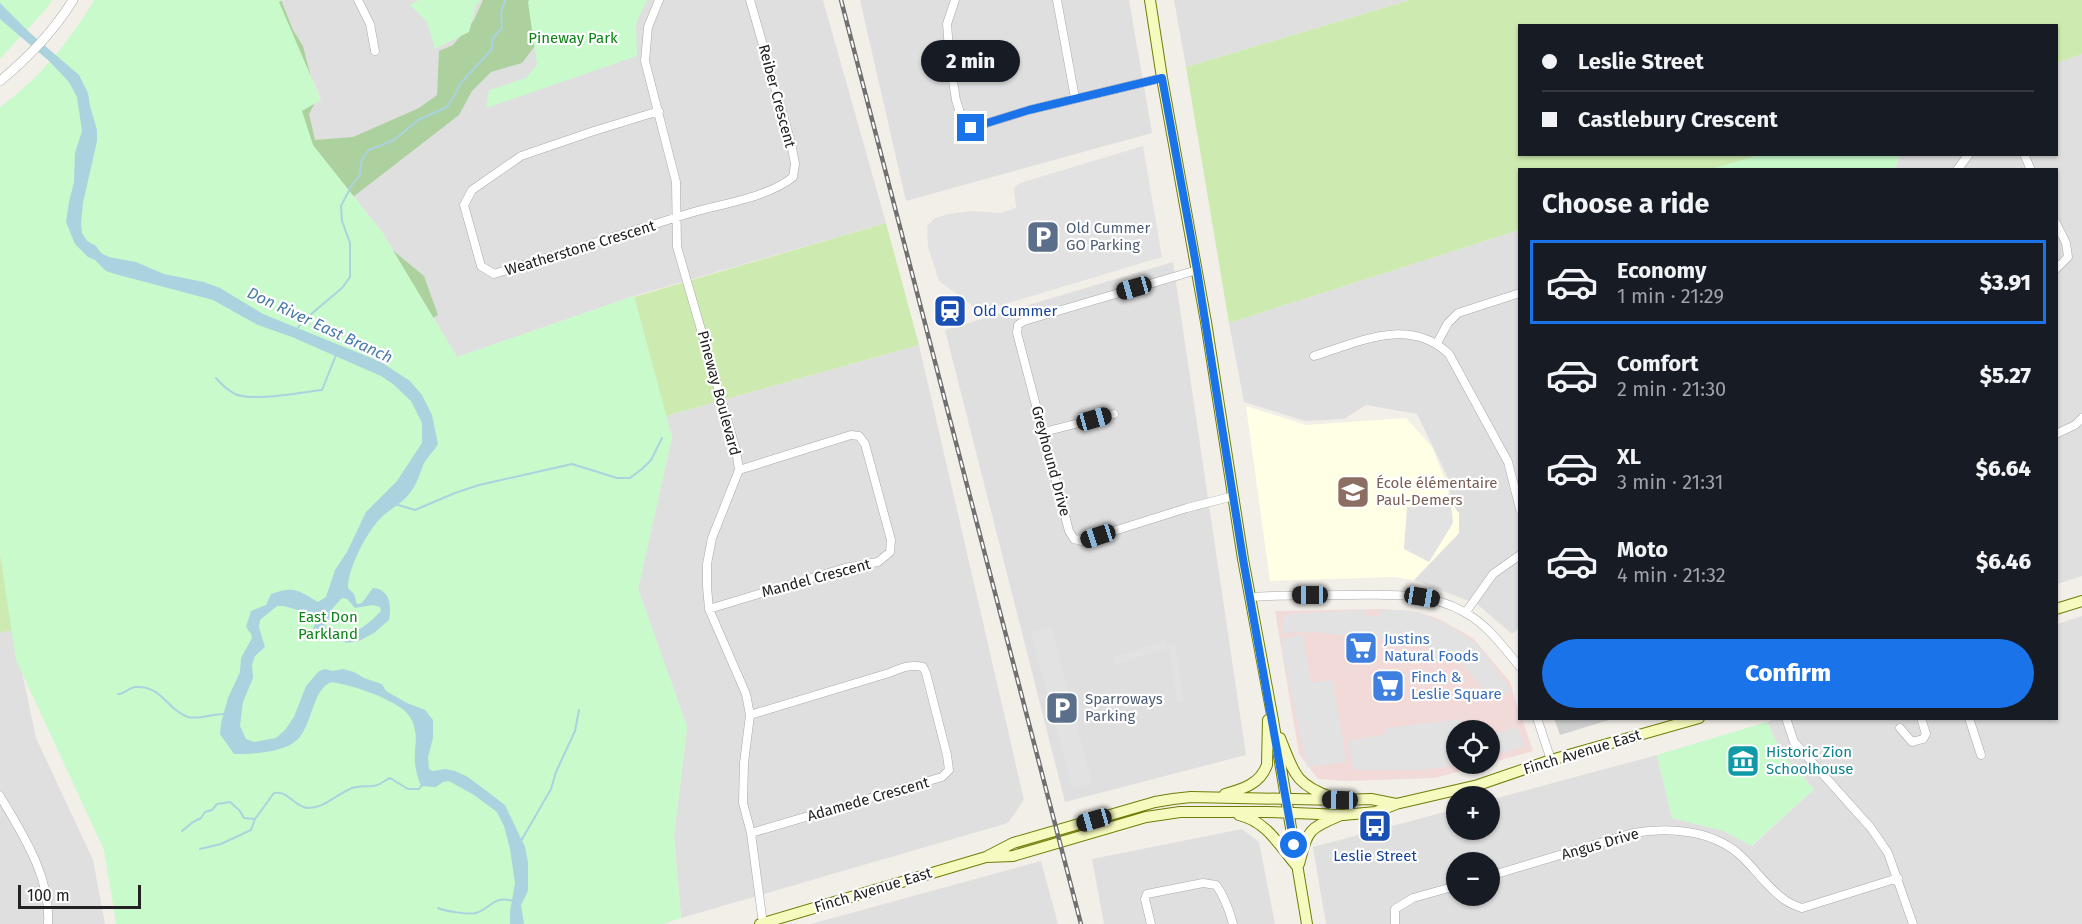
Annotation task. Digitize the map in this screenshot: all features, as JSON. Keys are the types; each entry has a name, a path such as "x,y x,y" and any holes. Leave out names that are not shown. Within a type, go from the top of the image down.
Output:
{"main road":[{"path":"1150,0 1307,924"},
{"path":"2058,608 2082,601"},
{"path":"1208,797 1247,787 1259,779 1264,772 1270,702"},
{"path":"1273,720 1292,767 1303,783 1314,791 1340,800"},
{"name":"Finch Avenue East","path":"986,857 1013,856 1146,817 1180,812 1288,812 1342,815 1376,812 1396,804 1478,785 1551,760 1692,720"},
{"name":"Finch Avenue East","path":"762,924 986,857 1013,843 1155,802 1208,797 1371,799 1396,804"},
{"path":"1216,811 1245,817 1260,824 1298,867"},
{"path":"1298,867 1308,834 1317,825 1342,815"}],"street":[{"path":"0,81 57,25 73,0"},
{"path":"358,0 370,24 375,51"},
{"name":"Pineway Boulevard","path":"659,0 648,27 645,61 676,182 677,247 736,450 739,470 707,564 709,609 746,694 750,715 744,763 743,802 751,833 762,924"},
{"name":"Reiber Crescent","path":"677,217 783,185 793,177 795,164 791,143 750,0"},
{"path":"955,0 947,24 950,62 956,100 963,119 971,128 1075,98 1162,78"},
{"path":"1057,0 1075,98"},
{"name":"Weatherstone Crescent","path":"659,111 545,146 520,156 472,190 464,205 481,266 494,274 677,217"},
{"path":"2058,227 2066,243 2068,257 2058,267"},
{"name":"Greyhound Drive","path":"1197,270 1035,317 1018,325 1017,333 1069,531 1074,539 1082,541 1234,495"},
{"path":"1437,343 1448,323 1458,313 1518,293"},
{"path":"1314,356 1380,335 1409,333 1437,343 1449,354 1508,462 1518,501"},
{"path":"1044,432 1114,414"},
{"path":"2058,433 2075,425 2082,418"},
{"name":"Mandel Crescent","path":"709,609 845,567 878,562 890,552 891,540 865,444 859,436 851,435 739,470"},
{"path":"1466,612 1492,574 1518,556"},
{"path":"1250,597 1401,594 1438,600 1466,612 1490,631 1518,665"},
{"name":"Adamede Crescent","path":"750,715 889,673 902,667 914,665 923,667 944,745 948,770 942,777 751,833"},
{"path":"1538,720 1551,760"},
{"path":"1787,720 1794,742 1871,828 1888,853 1913,924"},
{"path":"1900,728 1912,742 1923,739 1926,734 1922,720"},
{"path":"1970,720 1981,755"},
{"path":"0,796 28,842 49,903 48,924"},
{"name":"Angus Drive","path":"1500,873 1634,833 1658,829 1708,837 1738,853 1784,900 1802,908 1898,878"},
{"path":"1151,924 1145,899 1147,894 1203,883 1216,885 1228,904 1233,924"},
{"path":"1395,924 1395,909 1413,898 1446,889"}],"shaded area":[{"path":"282,0 823,0 886,223 634,296 457,357 382,232 313,145 302,111 321,99 279,2"},
{"path":"860,0 1129,0 1152,133 906,201"},
{"path":"1174,0 1410,0 1186,67"},
{"path":"2082,54 2082,576 2058,584 2058,168 1896,168 1900,156 2058,156 2058,63"},
{"name":"Old Cummer GO Parking","path":"1143,146 1162,257 975,313 971,304 939,281 928,247 927,226 935,218 972,211 1000,213 1016,208 1014,188 1020,183"},
{"path":"1518,230 1518,629 1512,634 1477,604 1414,580 1459,533 1450,502 1450,482 1417,414 1366,405 1344,419 1305,421 1244,402 1229,323"},
{"path":"1173,262 1246,755 1065,802 945,330"},
{"path":"919,345 1024,800 1008,823 681,918 674,836 687,727 638,589 672,437 666,416"},
{"name":"École élémentaire Paul-Demers","path":"1246,406 1306,425 1406,418 1432,447 1446,482 1450,502 1459,513 1459,533 1414,580 1393,577 1270,581"},
{"path":"1451,504 1453,523 1429,562 1404,549 1407,507"},
{"path":"1382,609 1419,612 1439,619 1473,638 1510,682 1518,709 1518,720 1522,720 1533,751 1500,760 1500,720 1446,720 1446,774 1450,774 1435,778 1346,781 1318,779 1299,754 1275,611"},
{"path":"1365,610 1366,616 1380,616 1380,610 1405,610 1420,613 1449,625 1477,644 1506,683 1510,692 1486,697 1483,688 1459,660 1430,660 1427,637 1396,640 1395,638 1377,638 1376,632 1340,635 1314,632 1282,633 1283,619 1288,614"},
{"path":"2082,616 2082,924 1326,924 1313,847 1446,812 1446,840 1500,840 1500,797 1657,755 1672,818 1724,831 1752,846 1814,789 1782,754 1767,722 1772,720 2058,720 2058,624"},
{"name":"Sparroways Parking","path":"1051,627 1092,783 1072,788 1031,632"},
{"path":"13,630 36,738 93,860 105,924 0,924 0,633"},
{"path":"1303,635 1311,683 1332,680 1347,762 1307,767 1280,639"},
{"path":"1165,641 1167,648 1116,664 1114,657"},
{"path":"1175,644 1184,701 1178,702 1168,645"},
{"path":"1555,720 1609,720 1560,735"},
{"path":"1446,721 1446,767 1417,770 1353,770 1348,741 1386,734 1386,728"},
{"path":"1517,727 1525,746 1500,753 1500,732"},
{"path":"1242,829 1259,842 1275,924 1104,924 1092,859"},
{"path":"1041,861 1058,924 811,924"}],"green space":[{"path":"0,0 52,0 0,59"},
{"name":"East Don Parkland","path":"94,0 282,0 279,2 321,100 302,111 313,145 382,232 457,357 634,296 672,437 638,589 687,727 674,836 681,918 663,924 116,924 104,850 16,660 0,553 0,107 41,72 75,30"},
{"path":"281,0 293,30 303,46 314,89 319,95 309,114 315,140 353,137 419,108 437,95 439,51 453,45 474,20 483,0 545,0 535,46 522,63 491,72 472,91 459,115 344,204 367,229 424,276 438,315 404,336 209,34"},
{"path":"419,0 481,0 476,5 469,32 435,49 427,22 410,5"},
{"name":"Pineway Park","path":"529,0 647,0 636,24 637,56 486,108 489,90 526,78 537,65"},
{"path":"1410,0 2082,0 2082,54 2058,63 2058,24 1518,24 1518,156 1758,156 1716,168 1518,168 1518,230 1229,323 1186,67"},
{"path":"1755,156 1900,156 1895,168 1715,168"},
{"path":"886,223 919,345 666,416 634,297"},
{"path":"0,553 13,630 0,633"},
{"path":"1767,722 1782,754 1814,789 1751,846 1724,831 1672,818 1657,755"}],"water":[{"name":"Don River East Branch","path":"0,3 29,32 79,75 88,93 97,130 97,141 83,203 81,224 82,233 87,241 109,257 136,262 164,274 204,282 220,288 263,314 381,362 410,381 422,395 432,415 438,444 424,463 410,493 372,528 355,559 349,579 348,588 354,594 357,604 362,603 373,588 383,591 390,604 389,620 374,633 359,641 347,643 336,639 321,641 313,631 319,616 277,606 260,620 259,627 265,647 255,656 252,665 253,678 243,702 240,726 246,739 254,742 276,738 294,717 306,686 319,671 325,669 332,671 343,669 354,672 382,684 386,691 425,710 433,720 433,738 428,757 429,769 455,771 468,777 505,805 525,847 528,862 528,891 521,905 524,924 510,924 515,883 510,849 504,826 497,812 474,795 449,781 436,787 421,786 415,766 414,728 409,715 401,708 368,692 332,682 320,691 297,740 284,748 267,752 234,754 220,734 228,698 240,672 241,658 252,638 246,627 251,611 266,605 271,594 286,590 296,590 318,602 326,597 335,570 347,552 366,512 397,481 422,443 422,423 411,401 381,376 292,337 258,325 213,300 106,271 95,260 88,257 75,244 66,222 74,182 75,153 82,131 77,97 69,82 49,61 0,19","holes":["342,598 347,599 355,608 372,605 380,607 381,611 369,623 357,630 344,633 327,629 325,625 333,608"]}],"waterway":[{"path":"297,329 303,321 342,288 350,277 350,243 342,221 341,206 360,175 363,157 369,150 394,140 418,120 447,107 459,85 492,49 492,39 502,28 501,13 505,0"},
{"path":"216,378 230,391 243,396 265,397 322,390 336,355"},
{"path":"395,504 415,510 479,485 572,464 617,478 630,478 651,460 662,438"},
{"path":"118,694 135,687 144,687 158,694 181,714 188,717 225,714"},
{"path":"521,841 551,789 556,772 575,731 579,710"},
{"path":"200,849 221,844 251,830 255,819 274,793 283,794 302,807 313,808 353,788 375,786 390,778 408,789 419,789 423,784"},
{"path":"182,831 217,804 230,802 244,818 255,819"},
{"path":"438,908 476,913 496,901 514,901"}],"railway":[{"path":"841,0 1081,924"}],"place":[{"name":"Old Cummer GO Parking","path":"1043,237"},
{"name":"Old Cummer","path":"950,311"},
{"name":"École élémentaire Paul-Demers","path":"1353,492"},
{"name":"Justins Natural Foods","path":"1361,648"},
{"name":"Finch & Leslie Square","path":"1388,686"},
{"name":"Sparroways Parking","path":"1062,708"},
{"name":"Historic Zion Schoolhouse","path":"1743,761"},
{"name":"Leslie Street","path":"1375,826"}],"route":[{"path":"971,128 1029,110 1162,78 1197,270 1243,559 1294,845"}]}
